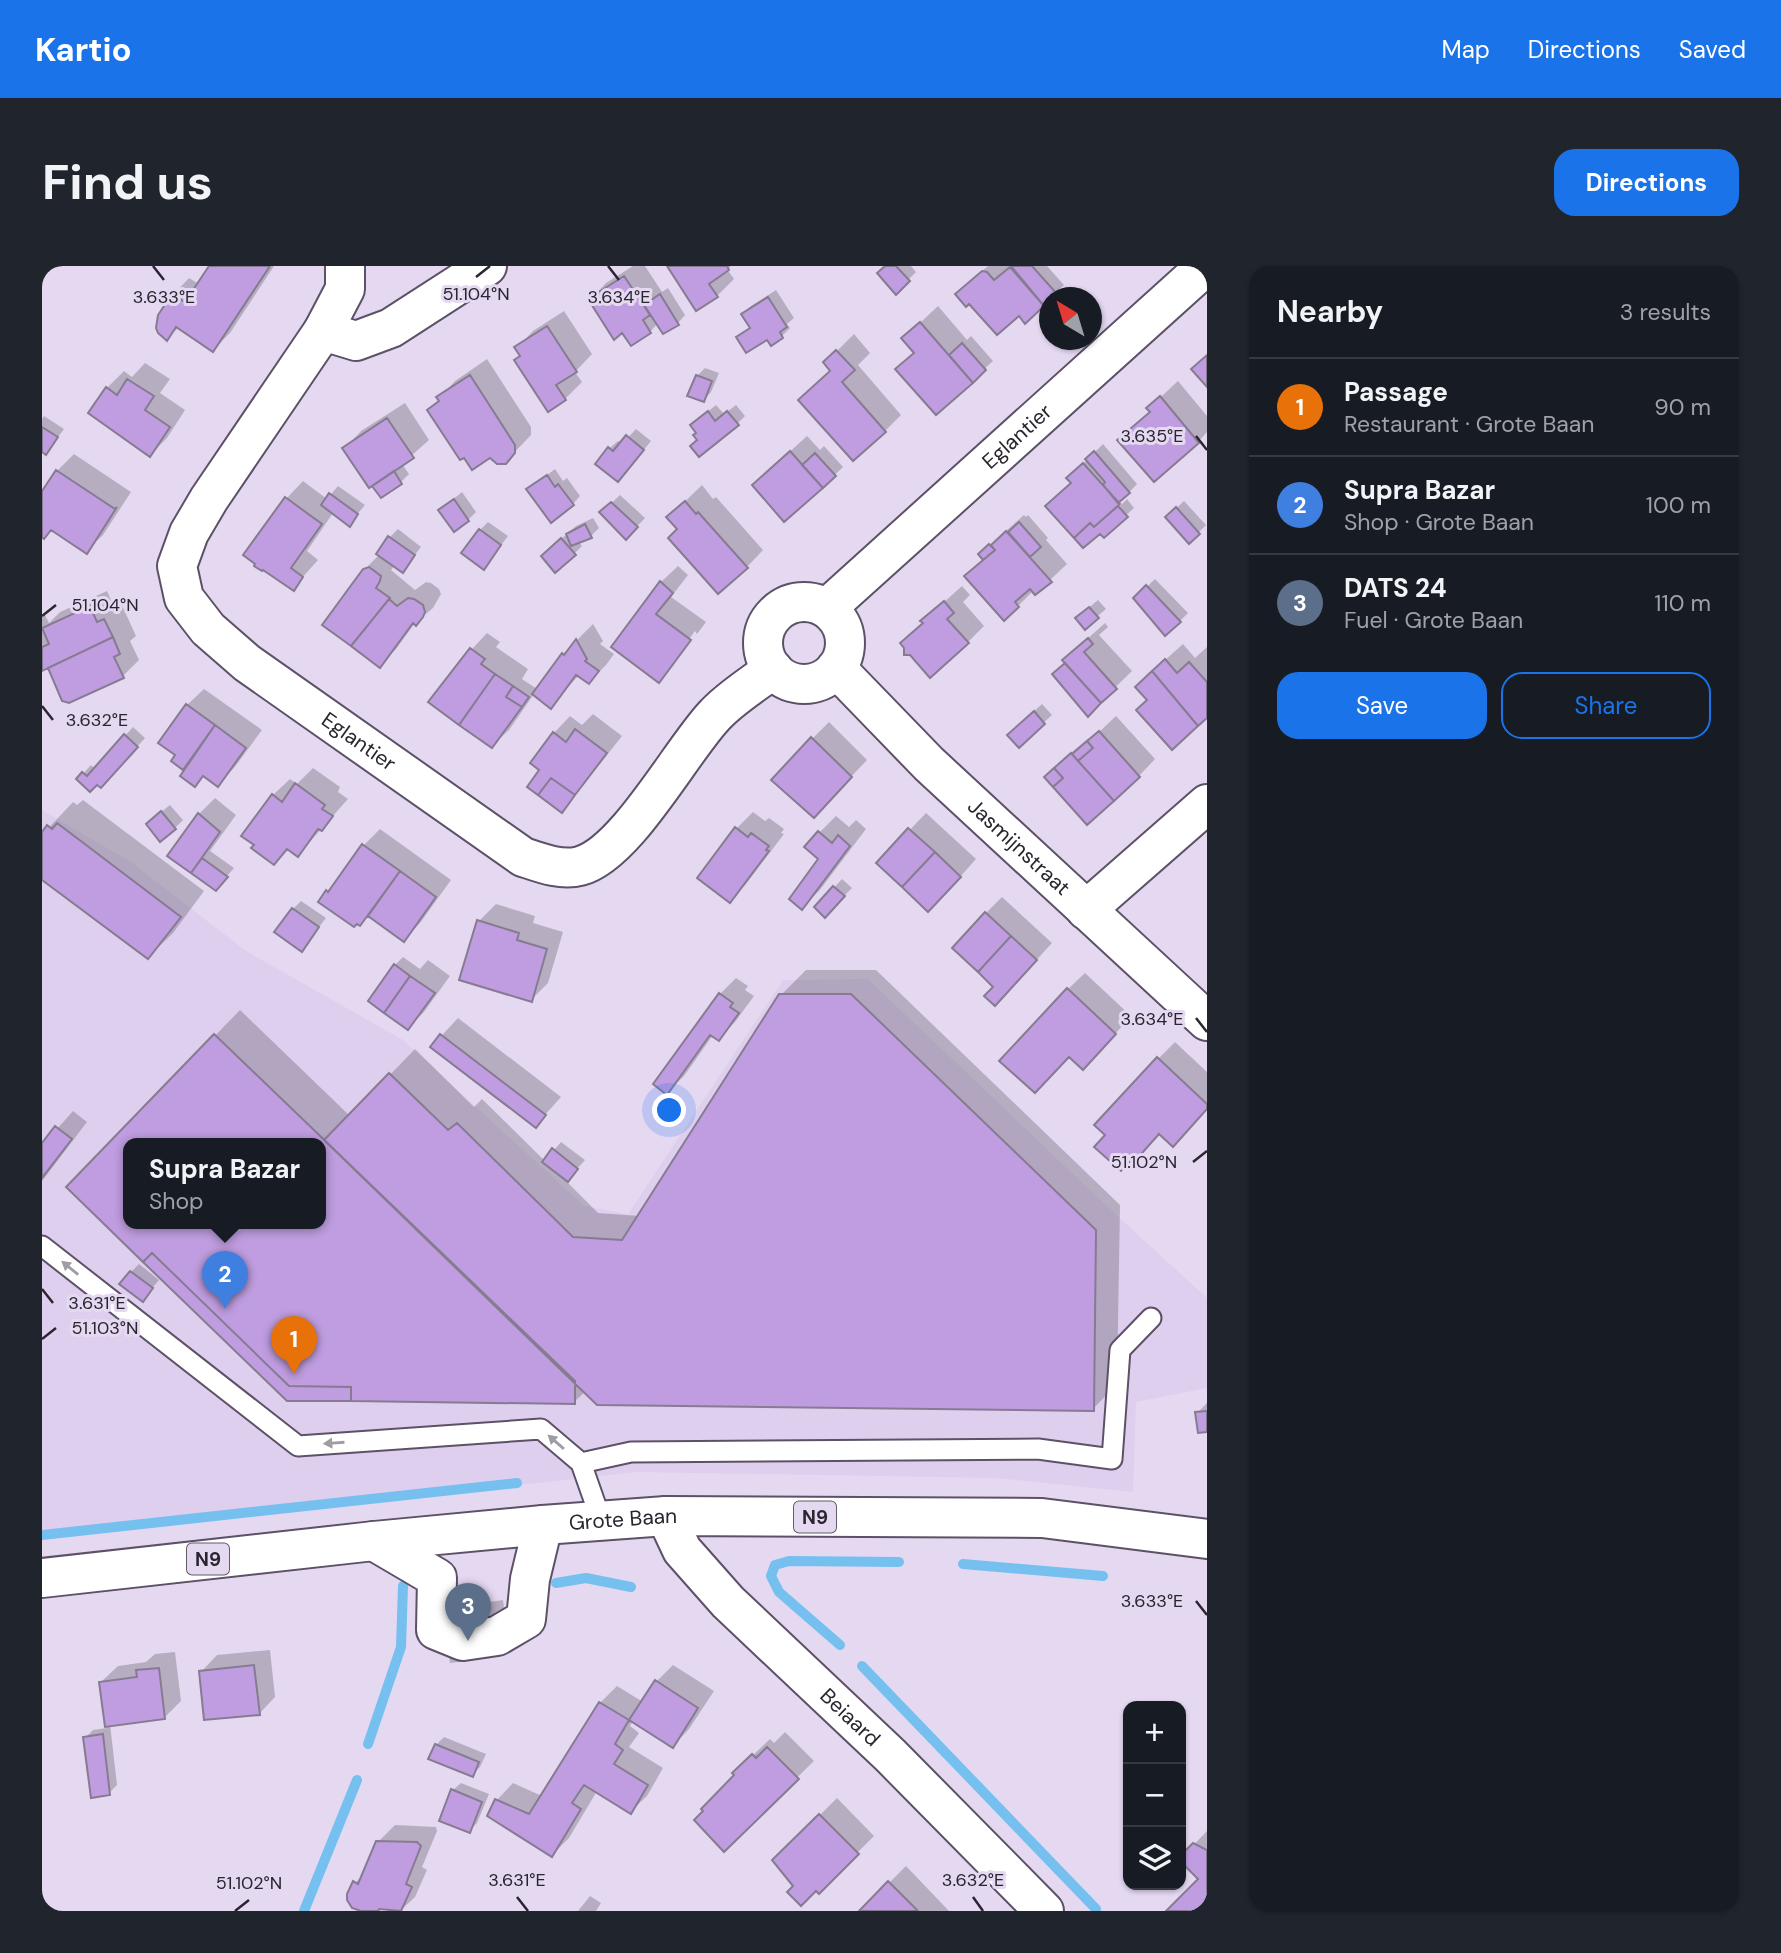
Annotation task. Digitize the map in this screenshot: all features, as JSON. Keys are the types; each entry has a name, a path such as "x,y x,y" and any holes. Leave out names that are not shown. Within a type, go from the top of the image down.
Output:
{"street":[{"name":"Eglantier","path":"345,266 345,289 323,331 209,499 189,533 177,566 184,598 208,629 247,663 523,858 552,866 580,866 605,853 632,825 715,715 773,669"},
{"path":"323,331 356,341 391,328 487,266"},
{"name":"Eglantier","path":"827,608 1206,266"},
{"path":"808,602 827,608 835,615 844,632 846,643 843,657 836,668 821,681 807,684 784,678 773,669 764,649 763,637 768,624 778,611 790,604 808,602"},
{"name":"Jasmijnstraat","path":"836,668 929,764 1207,1021"},
{"path":"1086,910 1207,804"},
{"name":"Grote Baan","path":"42,1578 374,1541 666,1516 1042,1518 1207,1539"},
{"name":"Beiaard","path":"666,1516 682,1550 728,1602 890,1755 1044,1911"},
{"path":"374,1541 437,1578 436,1630 463,1641 497,1636 526,1619 530,1579 542,1525"}],"lane":[{"path":"42,1246 298,1446 541,1429 581,1463 601,1520"},
{"path":"581,1463 631,1452 1011,1449 1038,1449 1112,1459 1120,1350 1151,1318"}],"shaded area":[{"path":"42,810 131,862 246,951 403,1040 584,1206 628,1214 783,980 868,979 1207,1298 1207,1388 1136,1402 1133,1492 996,1478 636,1472 42,1538"}],"building":[{"path":"209,266 270,266 213,352 176,327 167,341 156,328 158,315 172,294 185,302"},
{"path":"667,266 727,266 729,270 709,284 718,297 696,311"},
{"path":"885,266 896,266 910,281 896,295 877,273"},
{"path":"1011,266 1032,266 1051,287 1039,287 1039,300"},
{"path":"1010,267 1039,300 1039,311 1025,324 1019,316 997,335 969,304 966,307 955,294 982,271 987,272 994,280"},
{"path":"624,276 650,315 643,320 651,333 631,346 622,333 614,340 588,299"},
{"path":"660,294 679,325 663,334 644,305"},
{"path":"768,297 787,327 780,332 783,338 771,346 767,340 746,353 736,337 750,328 741,314"},
{"path":"920,322 973,383 936,415 895,369 914,353 901,338"},
{"path":"547,326 577,372 556,385 566,400 548,412 514,360 520,356 514,347"},
{"path":"962,343 986,370 973,383 949,355"},
{"path":"836,350 855,370 842,382 886,432 853,461 798,400 830,371 823,362"},
{"path":"1207,355 1207,387 1191,369"},
{"path":"470,375 515,445 515,453 506,464 497,464 490,458 472,470 464,458 460,460 427,410 439,401 436,397"},
{"path":"696,375 712,381 704,402 687,396"},
{"path":"127,379 154,396 145,410 170,427 150,457 88,413 106,387 117,395"},
{"path":"1160,396 1199,443 1154,482 1117,440 1150,412 1146,408"},
{"path":"708,411 715,421 727,411 739,425 699,457 690,446 697,440 690,425"},
{"path":"387,418 414,458 369,488 342,448"},
{"path":"42,427 58,437 46,455 42,452"},
{"path":"626,435 644,450 618,482 595,464 608,447 613,451"},
{"path":"790,451 823,488 784,522 752,485"},
{"path":"1094,451 1130,493 1118,503 1103,485 1105,482 1085,459"},
{"path":"815,453 836,476 823,488 802,465"},
{"path":"1083,463 1120,504 1094,527 1090,523 1074,538 1045,506 1071,483 1066,478"},
{"path":"56,470 115,509 117,507 87,554 51,530 44,539 42,537 42,491"},
{"path":"394,471 402,484 381,498 372,486"},
{"path":"547,475 555,487 558,484 574,505 551,523 526,489"},
{"path":"329,493 358,514 350,527 321,505"},
{"path":"285,497 322,524 291,568 303,577 294,591 254,566 255,564 243,555"},
{"path":"454,499 469,521 454,532 438,510"},
{"path":"685,501 748,568 718,594 668,538 677,529 666,517"},
{"path":"611,502 638,527 626,540 599,512"},
{"path":"1118,506 1128,517 1104,538 1100,534 1083,548 1074,538 1090,523 1094,527"},
{"path":"1176,507 1200,534 1189,544 1165,517"},
{"path":"1019,522 1041,547 1030,557 1008,532"},
{"path":"585,524 592,538 571,546 566,534"},
{"path":"479,529 501,545 484,570 461,553"},
{"path":"1006,531 1052,582 1035,595 1030,589 1015,602 1019,607 1004,621 964,576 995,550 991,545"},
{"path":"388,536 415,555 403,573 376,554"},
{"path":"561,538 576,555 555,573 541,556"},
{"path":"989,544 995,550 983,560 978,554"},
{"path":"369,567 381,576 376,588 390,598 351,646 322,625 363,569"},
{"path":"660,581 673,593 656,614 691,640 659,683 611,647"},
{"path":"1146,585 1181,622 1165,636 1133,598"},
{"path":"408,598 423,605 423,617 416,626 413,623 380,668 351,646 389,599 397,606"},
{"path":"944,601 954,613 947,619 969,643 930,678 910,655 904,655 904,648 900,643 923,623 920,621"},
{"path":"90,606 97,622 104,619 113,637 42,671 42,647 49,644 42,628"},
{"path":"1089,607 1099,618 1085,630 1075,618"},
{"path":"113,637 120,654 114,657 124,678 69,703 62,701 48,668"},
{"path":"1088,638 1093,644 1084,652 1117,689 1101,703 1062,660"},
{"path":"576,639 587,659 585,661 599,671 589,684 576,675 551,709 532,694 562,653 564,655"},
{"path":"470,648 485,659 481,664 495,674 459,725 428,702"},
{"path":"1165,659 1177,673 1189,662 1207,682 1207,718 1198,726 1152,671"},
{"path":"1065,663 1101,703 1088,717 1052,674"},
{"path":"1152,671 1198,726 1172,750 1136,710 1147,700 1135,687"},
{"path":"495,674 513,686 506,697 522,707 492,748 459,725"},
{"path":"513,686 529,697 522,707 506,697"},
{"path":"186,704 215,725 183,770 171,761 175,755 158,743"},
{"path":"1034,711 1045,724 1019,748 1007,735"},
{"path":"215,725 246,748 218,787 203,776 195,787 180,776"},
{"path":"575,729 607,753 575,795 551,778 538,795 527,787 539,770 530,763 553,732 566,742"},
{"path":"1099,731 1140,777 1114,801 1078,761 1093,748 1087,741"},
{"path":"124,734 138,747 101,788 97,785 90,792 76,779 82,772 87,776"},
{"path":"811,737 852,777 814,818 771,780"},
{"path":"1087,741 1093,748 1078,761 1072,754"},
{"path":"1071,753 1114,801 1087,825 1053,787 1063,778 1054,768"},
{"path":"1054,768 1063,778 1053,787 1044,777"},
{"path":"551,778 575,795 562,813 538,795"},
{"path":"295,783 325,805 322,809 333,816 322,831 318,829 298,857 287,849 274,865 251,848 254,845 241,836 272,794 282,802"},
{"path":"161,811 176,829 160,842 146,824"},
{"path":"198,813 220,832 191,873 167,856"},
{"path":"57,823 181,917 148,959 42,880 42,832 47,825 52,829"},
{"path":"735,827 748,837 751,833 769,846 766,850 769,851 730,903 697,878"},
{"path":"908,828 935,852 902,887 876,863"},
{"path":"818,831 832,843 838,835 850,846 802,910 789,899 818,859 804,847"},
{"path":"362,844 400,871 360,926 357,924 354,927 318,902"},
{"path":"935,852 961,877 928,912 902,887"},
{"path":"202,858 228,877 216,891 191,873"},
{"path":"400,871 436,897 404,942 368,916"},
{"path":"833,886 845,896 825,918 814,907"},
{"path":"292,908 319,927 302,952 274,932"},
{"path":"985,912 1011,936 978,972 952,948"},
{"path":"477,920 519,933 517,940 547,949 532,1002 459,980"},
{"path":"1011,936 1037,960 995,1006 984,996 993,987 978,972"},
{"path":"394,964 410,976 384,1013 368,1001"},
{"path":"410,976 435,993 408,1030 384,1013"},
{"path":"1067,988 1116,1034 1083,1070 1069,1057 1035,1093 999,1061"},
{"path":"719,993 733,1003 730,1007 739,1013 719,1041 710,1035 667,1095 653,1084"},
{"path":"779,994 851,994 1096,1230 1094,1411 597,1405 326,1142 326,1138 389,1073 448,1130 457,1123 573,1237 622,1240"},
{"path":"214,1034 322,1138 123,1138 123,1229 326,1229 326,1142 575,1381 575,1404 351,1401 351,1387 289,1386 152,1253 143,1262 66,1187"},
{"path":"440,1034 546,1115 536,1128 430,1047"},
{"path":"1157,1057 1207,1104 1207,1109 1173,1147 1159,1134 1135,1161 1133,1159 1121,1171 1094,1147 1105,1135 1094,1125"},
{"path":"55,1126 72,1139 42,1178 42,1143"},
{"path":"552,1148 578,1169 568,1182 542,1162"},
{"path":"152,1253 289,1386 351,1387 351,1401 287,1401 143,1262"},
{"path":"130,1271 153,1288 143,1302 119,1284"},
{"path":"1207,1411 1207,1432 1198,1433 1195,1412"},
{"path":"254,1665 260,1715 204,1720 199,1671"},
{"path":"159,1668 165,1719 105,1727 99,1682 137,1677 136,1670"},
{"path":"655,1680 698,1708 673,1748 629,1720"},
{"path":"599,1702 629,1720 615,1744 623,1750 614,1764 648,1785 631,1814 584,1785 572,1803 581,1809 552,1857 487,1816 495,1799 529,1814"},
{"path":"103,1734 110,1795 91,1798 83,1737"},
{"path":"435,1744 479,1762 473,1777 428,1759"},
{"path":"767,1747 799,1779 724,1852 694,1820 734,1775 732,1773 752,1754 756,1758"},
{"path":"451,1789 482,1802 470,1833 439,1821"},
{"path":"819,1814 859,1854 819,1894 816,1891 801,1906 787,1892 793,1886 772,1860"},
{"path":"376,1841 417,1842 421,1846 406,1884 412,1887 401,1911 361,1911 352,1908 347,1900 353,1881 358,1884"},
{"path":"1193,1843 1207,1850 1207,1911 1166,1911 1198,1879 1186,1867 1186,1850"},
{"path":"888,1881 918,1911 859,1911"}],"waterway":[{"path":"42,1535 517,1483"},
{"path":"840,1645 779,1592 771,1576 775,1565 789,1561 899,1562"},
{"path":"963,1564 1103,1576"},
{"path":"556,1583 586,1578 631,1587"},
{"path":"368,1744 401,1647 403,1586"},
{"path":"862,1666 1096,1909"},
{"path":"304,1911 357,1780"}],"place":[{"name":"Supra Bazar","path":"225,1309"},
{"name":"Passage","path":"294,1374"},
{"name":"DATS 24","path":"468,1641"}]}
